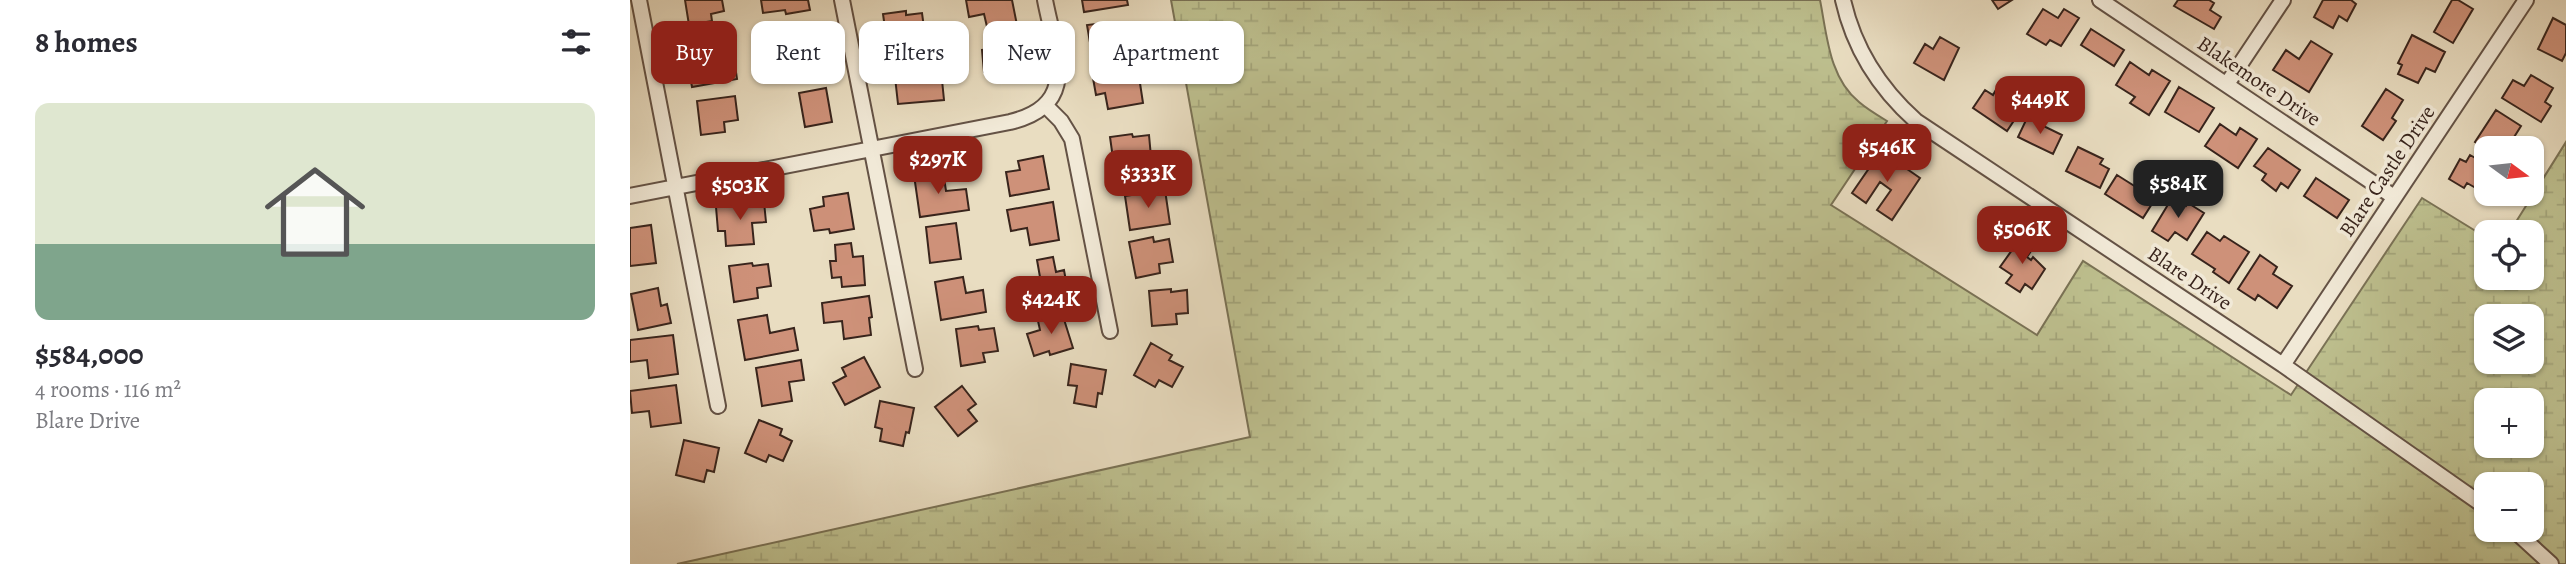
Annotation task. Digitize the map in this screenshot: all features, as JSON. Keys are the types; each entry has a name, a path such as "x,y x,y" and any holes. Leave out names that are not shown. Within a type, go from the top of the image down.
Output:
{"street":[{"path":"639,0 718,406"},
{"path":"842,0 915,369"},
{"path":"630,196 1020,120 1034,115 1055,94 1059,76 1045,0"},
{"name":"Blare Drive","path":"1843,0 1855,38 1871,70 1891,96 1916,121 2283,365 2474,499"},
{"name":"Blakemore Drive","path":"2100,0 2394,197"},
{"path":"2227,84 2283,0"},
{"name":"Blare Castle Drive","path":"2283,365 2526,0"},
{"path":"1045,106 1060,121 1072,139 1110,331"},
{"path":"2527,542 2552,564"}],"green space":[{"path":"1171,0 1820,0 1831,55 1841,81 1859,102 1887,121 1831,205 2037,335 2083,261 2291,395 2422,198 2474,230 2474,290 2544,290 2544,220 2517,220 2526,206 2544,206 2544,177 2566,142 2566,564 677,564 1250,437 1186,84 1244,84 1244,21 1175,21"}],"building":[{"path":"685,0 722,0 724,11 711,14 712,21 688,21"},
{"path":"761,0 808,0 810,10 786,14 785,10 763,13"},
{"path":"966,0 1012,0 1016,21 986,21 984,14 969,17"},
{"path":"1082,0 1127,0 1128,5 1084,12"},
{"path":"1992,0 2012,0 1998,9"},
{"path":"2178,0 2209,0 2214,3 2210,10 2221,17 2214,29 2174,6"},
{"path":"2323,0 2351,0 2356,4 2347,21 2339,16 2333,28 2314,17"},
{"path":"2452,0 2458,0 2473,9 2453,43 2434,32"},
{"path":"2043,9 2058,18 2064,9 2079,18 2061,46 2050,40 2046,45 2027,34"},
{"path":"906,11 906,15 922,13 923,21 884,21 883,14"},
{"path":"2553,18 2566,25 2566,53 2562,61 2538,49"},
{"path":"2091,29 2124,50 2114,66 2081,45"},
{"path":"2412,35 2445,52 2435,72 2426,68 2418,83 2398,74 2402,65 2398,63"},
{"path":"1940,37 1959,48 1944,80 1914,63 1925,44 1933,49"},
{"path":"2311,41 2332,54 2309,92 2273,70 2286,50 2299,59"},
{"path":"2130,62 2149,75 2152,70 2170,81 2149,115 2130,103 2135,97 2116,85"},
{"path":"2531,75 2553,88 2545,102 2551,106 2541,122 2502,98 2513,80 2524,86"},
{"path":"896,84 942,84 944,100 898,104"},
{"path":"1094,84 1140,84 1143,103 1108,109 1105,93 1096,95"},
{"path":"2179,87 2214,108 2199,132 2165,112"},
{"path":"826,88 832,122 805,127 799,93"},
{"path":"1997,88 2011,98 2007,104 2019,113 2007,131 1973,108 1985,90 1993,95"},
{"path":"2386,89 2403,100 2392,118 2396,121 2383,140 2362,126"},
{"path":"735,96 738,120 724,122 725,132 701,135 697,101"},
{"path":"2496,110 2521,126 2515,136 2479,136"},
{"path":"2027,118 2062,135 2053,154 2018,137"},
{"path":"2220,124 2236,135 2240,128 2257,139 2238,168 2205,146"},
{"path":"1132,134 1133,137 1149,135 1151,157 1137,159 1139,170 1115,173 1110,137"},
{"path":"2078,147 2103,159 2100,164 2109,169 2100,188 2066,171"},
{"path":"2268,148 2300,170 2288,188 2281,183 2276,191 2262,180 2266,174 2254,166"},
{"path":"1881,151 1920,178 1892,220 1877,210 1891,190 1880,182 1866,203 1852,193"},
{"path":"2470,155 2474,157 2474,187 2467,183 2464,188 2449,179 2460,159 2466,162"},
{"path":"1043,156 1049,189 1010,196 1006,172 1020,170 1018,161"},
{"path":"943,171 946,191 966,189 969,210 920,217 914,175"},
{"path":"2117,175 2155,199 2143,218 2105,194"},
{"path":"2316,178 2349,200 2337,218 2304,196"},
{"path":"1165,190 1170,224 1130,230 1125,196"},
{"path":"848,193 854,229 830,233 829,229 814,231 810,209 824,206 823,197"},
{"path":"2172,198 2186,206 2188,203 2204,213 2187,240 2175,232 2168,241 2152,231"},
{"path":"764,202 766,222 752,223 754,244 726,246 725,231 718,231 716,207"},
{"path":"1053,202 1059,240 1030,245 1027,228 1011,231 1007,210"},
{"path":"956,223 961,259 930,263 926,227"},
{"path":"651,225 656,263 630,266 630,228"},
{"path":"2207,232 2220,241 2224,236 2249,252 2229,283 2213,272 2215,269 2192,254"},
{"path":"2022,236 2035,245 2027,257 2031,260 2033,257 2045,269 2032,289 2025,284 2020,292 2006,283 2012,275 2000,267"},
{"path":"1153,237 1154,242 1169,239 1173,262 1159,264 1160,273 1136,278 1129,242"},
{"path":"851,243 853,257 863,256 865,285 842,287 841,277 832,278 830,261 836,261 835,245"},
{"path":"2260,255 2277,267 2273,274 2292,286 2277,308 2258,295 2255,300 2238,289"},
{"path":"1053,257 1056,272 1064,270 1069,298 1044,302 1043,294 1036,295 1033,278 1040,277 1037,260"},
{"path":"752,263 753,266 768,264 771,286 757,288 758,298 734,302 729,266"},
{"path":"963,277 966,293 983,290 986,312 941,320 935,282"},
{"path":"658,288 661,306 667,304 671,323 638,330 631,294"},
{"path":"1171,289 1171,292 1187,290 1188,313 1176,314 1177,324 1152,326 1149,291"},
{"path":"869,296 871,335 844,339 842,321 824,323 822,303"},
{"path":"1062,313 1073,348 1050,355 1049,351 1034,356 1027,334 1040,330 1038,321"},
{"path":"767,315 770,333 794,328 798,350 745,360 738,320"},
{"path":"978,326 979,330 994,328 998,351 983,353 985,362 961,366 956,329"},
{"path":"673,335 678,374 649,378 647,360 630,362 630,340"},
{"path":"1151,343 1172,355 1169,360 1183,367 1172,387 1159,380 1155,387 1134,375"},
{"path":"864,357 880,387 845,405 833,383 846,376 842,368"},
{"path":"801,360 804,380 789,382 792,401 762,406 756,368"},
{"path":"1071,364 1106,370 1102,394 1098,393 1096,407 1074,403 1077,386 1068,385"},
{"path":"676,385 681,423 651,427 649,411 632,413 630,391"},
{"path":"962,386 976,404 968,410 977,421 958,436 935,407"},
{"path":"880,401 914,408 909,433 906,432 903,446 880,441 882,429 875,427"},
{"path":"759,420 782,429 780,435 792,441 783,461 769,455 766,462 745,453"},
{"path":"684,440 719,448 714,472 707,470 704,482 676,475"}]}
